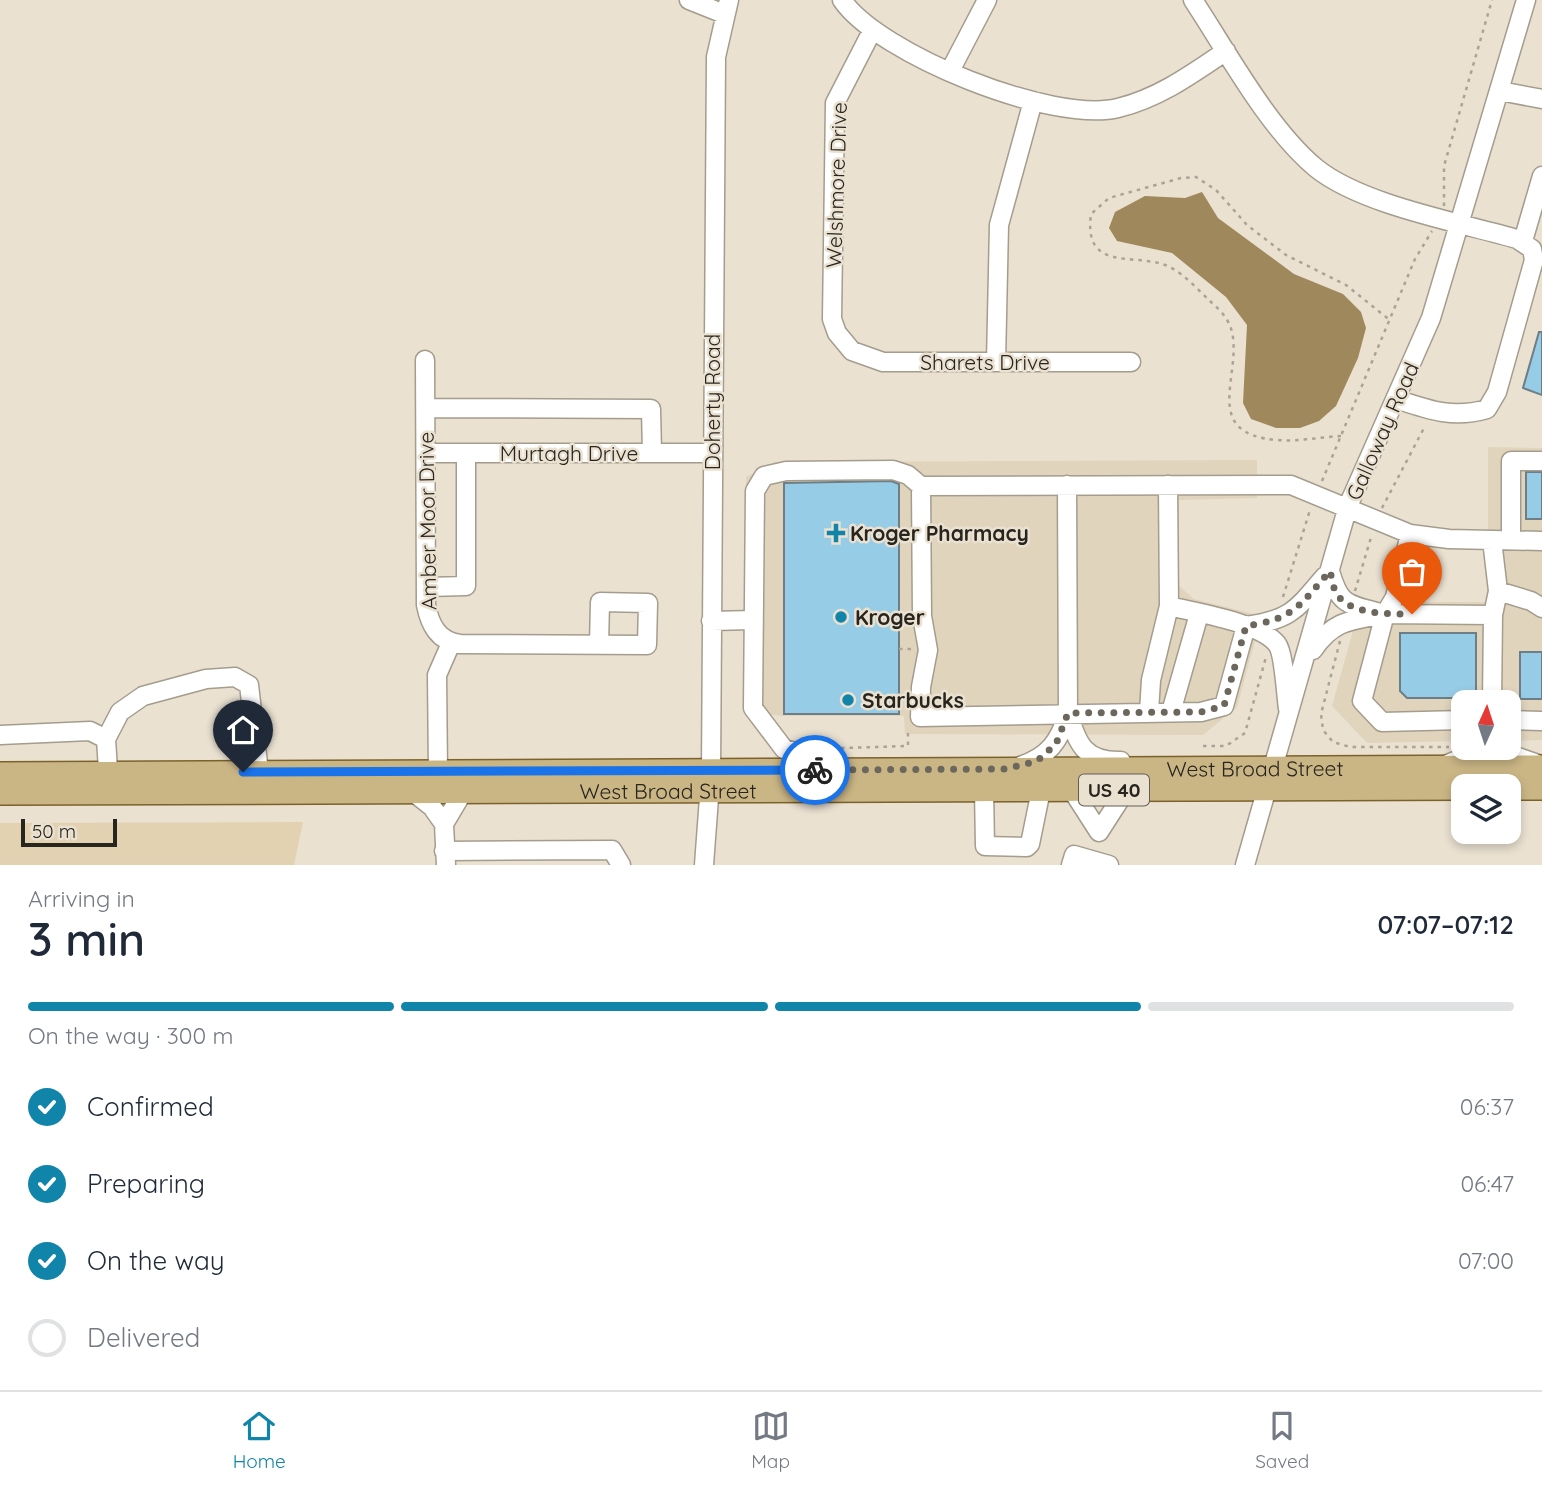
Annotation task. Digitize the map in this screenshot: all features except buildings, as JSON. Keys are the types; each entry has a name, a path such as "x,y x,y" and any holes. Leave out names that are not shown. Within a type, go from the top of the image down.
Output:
{"main road":[{"name":"West Broad Street","path":"0,793 259,772 438,773 984,790 1126,790 1439,768 1542,766"},
{"name":"West Broad Street","path":"0,774 108,783 463,792 883,770 1200,769 1271,779 1451,787"},
{"path":"1521,788 1542,788"}],"street":[{"path":"689,0 726,7"},
{"path":"842,0 872,31 979,85 1033,101 1085,110 1115,109 1171,88 1226,51"},
{"path":"950,71 986,0"},
{"path":"1193,0 1278,128 1317,169 1366,196 1523,241 1532,249 1534,260 1497,392 1488,409 1467,415 1439,414 1396,399"},
{"name":"Galloway Road","path":"1245,865 1348,506 1431,318 1526,0"},
{"name":"Doherty Road","path":"704,865 711,781 710,621 716,57 726,7"},
{"name":"Welshmore Drive","path":"844,344 832,319 835,103 872,31"},
{"path":"1500,91 1542,99"},
{"path":"996,362 999,225 1033,101"},
{"path":"1523,241 1542,176"},
{"name":"Sharets Drive","path":"844,344 858,355 883,362 1131,362"},
{"name":"Amber Moor Drive","path":"425,360 426,587 429,621 440,636 451,643"},
{"path":"426,408 651,409 652,453"},
{"name":"Murtagh Drive","path":"426,453 712,453"},
{"path":"426,587 466,586 466,453"},
{"path":"1511,540 1511,461 1542,461"},
{"path":"883,770 816,760 784,749 771,736 753,708 755,491 764,476 786,471 893,470 908,475 921,486 1291,485 1348,506 1410,534 1449,540 1542,541"},
{"path":"1067,485 1068,713 1080,746 1090,754 1110,761 1177,760 1200,769"},
{"path":"1149,712 1151,680 1169,606 1168,485"},
{"path":"921,486 922,608 928,650 921,687 920,717 1201,712 1224,706 1246,626"},
{"path":"1410,534 1395,597 1385,614 1362,701 1382,722 1451,720"},
{"path":"1492,540 1498,591 1493,615 1492,690"},
{"path":"1246,626 1276,622 1298,608 1330,571"},
{"path":"1330,571 1337,596 1351,606 1385,614"},
{"path":"1498,591 1531,600 1542,608"},
{"path":"438,773 437,674 451,643 599,645 647,645 648,603 600,602 599,645"},
{"path":"1169,606 1246,626 1278,645 1289,716"},
{"path":"1171,712 1199,614"},
{"path":"1303,664 1325,632 1346,621 1385,614 1493,615"},
{"path":"710,621 753,620"},
{"path":"108,783 106,739 120,712 143,696 206,679 235,677 249,685 259,772"},
{"path":"1006,769 1037,761 1056,744 1068,713"},
{"path":"1521,720 1542,721"},
{"path":"0,735 90,731 106,739"},
{"path":"1521,759 1542,766"},
{"path":"1439,768 1458,760"},
{"path":"984,790 985,846 1027,847 1030,844 1041,790"},
{"path":"1072,790 1099,832"},
{"path":"1071,865 1074,855 1099,863 1099,832 1126,790"},
{"path":"414,792 432,807 444,824"},
{"path":"463,792 444,824 445,858 612,850 621,865"}],"path":[{"path":"1276,622 1317,494 1415,259 1440,217 1446,200 1444,166 1492,0"},
{"path":"1341,436 1278,440 1246,432 1236,424 1227,397 1233,344 1228,320 1178,271 1157,262 1116,259 1102,253 1091,235 1091,214 1108,198 1181,178 1196,177 1216,190 1247,225 1286,256 1346,285 1391,321"},
{"path":"1203,746 1226,746 1245,733 1271,640"},
{"path":"839,748 908,747 908,733"}],"shaded area":[{"path":"1202,192 1218,218 1294,274 1343,294 1361,312 1366,328 1358,358 1336,406 1319,421 1300,428 1276,428 1251,419 1243,403 1247,325 1226,297 1172,253 1117,241 1109,228 1115,212 1145,196 1185,198"},
{"path":"1488,447 1542,448 1542,740 1521,741 1521,690 1451,690 1451,741 1367,743 1332,706 1361,602 1488,602"},
{"path":"1257,460 1257,498 1179,500 1179,586 1194,599 1262,616 1237,707 1203,735 905,734 904,716 782,716 746,712 746,477 775,462"},
{"path":"303,822 294,865 0,865 0,823"}],"way so far":[{"path":"815,770 1006,769 1037,761 1056,744 1068,713 1201,712 1224,706 1246,626 1276,622 1298,608 1330,571 1337,596 1351,606 1385,614 1412,614"}],"place":[{"name":"Kroger Pharmacy","path":"836,533"},
{"name":"Kroger","path":"841,617"},
{"name":"Starbucks","path":"848,700"}],"route":[{"path":"243,772 815,770"}]}
